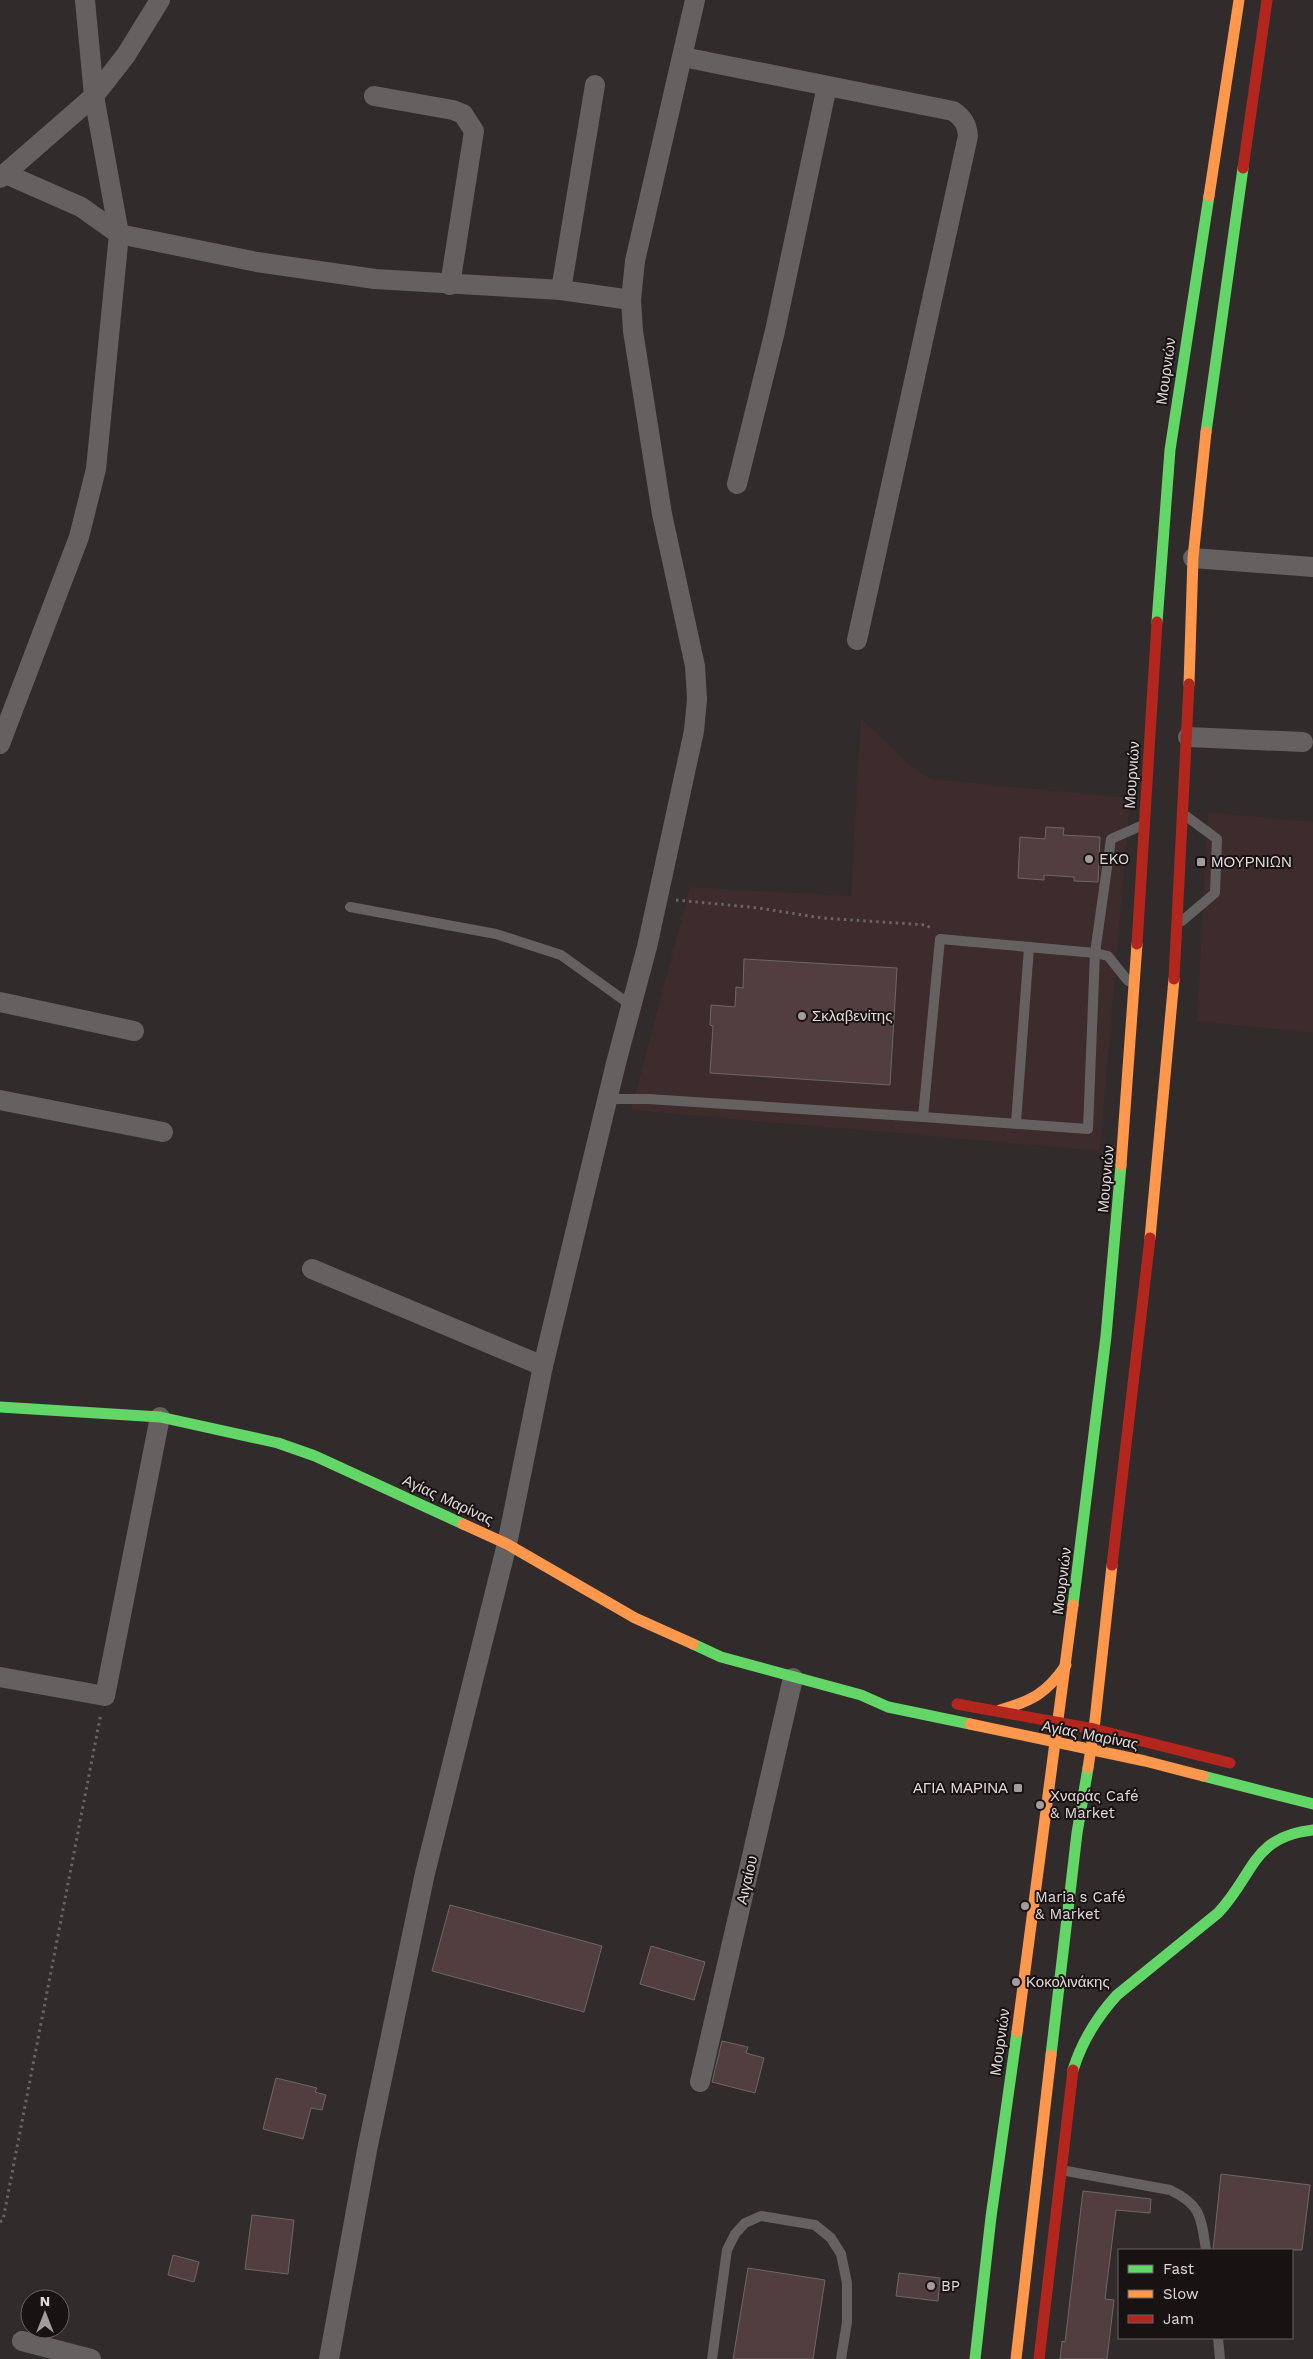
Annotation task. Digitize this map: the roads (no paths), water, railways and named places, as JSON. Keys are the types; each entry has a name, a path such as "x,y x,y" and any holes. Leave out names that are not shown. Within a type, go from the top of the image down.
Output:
{"main road":[{"name":"Μουρνιών","path":"975,2359 994,2198 1059,1723 1108,1317 1121,1185 1135,990 1161,556 1170,450 1240,0"},
{"path":"1016,2359 1082,1803 1094,1729 1156,1188 1178,925 1188,737 1194,558 1199,488 1218,336 1267,0"},
{"name":"Αγίας Μαρίνας","path":"0,1407 160,1418 278,1443 315,1456 507,1544 634,1618 721,1657 794,1678 861,1694 888,1707 1056,1744 1091,1749 1145,1761 1313,1804"},
{"path":"996,1711 1024,1703 1041,1695 1055,1682 1066,1665"},
{"path":"1100,1671 1105,1696 1109,1704"},
{"name":"Αγίας Μαρίνας","path":"861,1694 890,1693"},
{"name":"Αγίας Μαρίνας","path":"943,1701 1094,1729 1237,1765"},
{"path":"1124,1723 1147,1741"},
{"path":"993,1730 1022,1748"},
{"path":"1114,1768 1123,1764 1145,1761"},
{"path":"1040,1776 1047,1805"},
{"path":"1082,1803 1093,1784 1100,1778"},
{"path":"1039,2359 1071,2076 1079,2051 1091,2026 1108,2005 1138,1978 1219,1912 1240,1888 1259,1853 1271,1842 1287,1834 1313,1830"}],"street":[{"path":"0,744 79,537 88,508 96,469 119,234 94,96 85,0"},
{"path":"160,0 131,48 94,96 3,176 82,207 119,234 257,262 375,279 450,285 561,290 631,300"},
{"path":"328,2359 367,2150 424,1873 507,1544 543,1366 659,898 694,731 697,699 695,666 662,514 633,331 631,300 635,261 695,0"},
{"path":"683,57 953,111 962,118 967,127 968,136 856,640"},
{"path":"561,290 595,85"},
{"path":"737,484 775,332 827,86"},
{"path":"374,96 452,110 463,114 474,131 450,285"},
{"path":"1194,558 1313,567"},
{"path":"1188,737 1303,742"},
{"path":"0,1002 134,1031"},
{"path":"0,1100 163,1132"},
{"path":"312,1268 543,1366"},
{"path":"0,1677 105,1696 160,1418"},
{"name":"Αιγαίου","path":"700,2082 794,1678"},
{"path":"22,2341 91,2359"}],"lane":[{"path":"1178,925 1215,893 1217,839 1184,814"},
{"path":"608,1099 648,1099 1088,1129 1095,953 1111,839 1144,824"},
{"path":"350,906 496,934 561,955 633,1006"},
{"path":"923,1117 940,939 1095,953 1108,956 1135,990"},
{"path":"1016,1123 1029,947"},
{"path":"1060,2170 1170,2190 1182,2196 1194,2205 1201,2216 1206,2249"},
{"path":"712,2359 727,2250 735,2234 745,2223 761,2216 815,2225 831,2238 841,2254 848,2283 847,2322 841,2359"},
{"path":"1218,2339 1220,2359"}],"place":[{"name":"EKO","path":"1089,859"},
{"name":"ΜΟΥΡΝΙΩΝ","path":"1201,862"},
{"name":"Σκλαβενίτης","path":"802,1016"},
{"name":"ΑΓΙΑ ΜΑΡΙΝΑ","path":"1018,1788"},
{"name":"Χναράς Café & Market","path":"1040,1805"},
{"name":"Maria s Café & Market","path":"1025,1906"},
{"name":"Κοκολινάκης","path":"1016,1982"},
{"name":"BP","path":"931,2286"}]}
